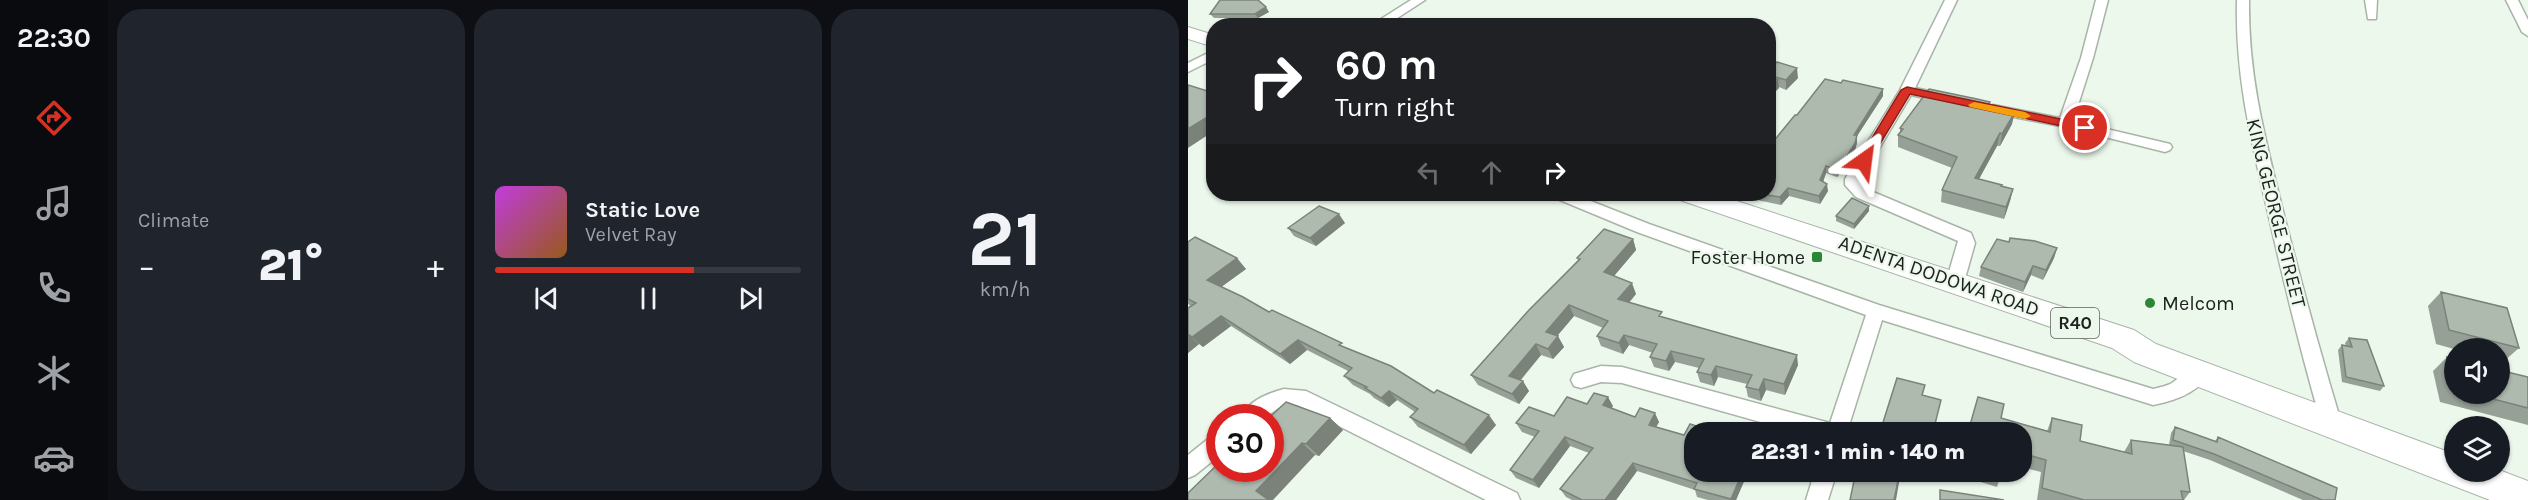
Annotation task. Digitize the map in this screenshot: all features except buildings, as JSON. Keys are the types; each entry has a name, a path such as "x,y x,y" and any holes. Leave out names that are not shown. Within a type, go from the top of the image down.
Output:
{"main road":[{"path":"1188,33 1206,39"},
{"name":"ADENTA DODOWA ROAD","path":"1710,201 2123,339 2145,353 2444,466"},
{"name":"ADENTA DODOWA ROAD","path":"2486,482 2528,498"}],"street":[{"path":"1389,18 1419,0"},
{"path":"1951,0 1907,90 1853,179 1853,184 1861,194 1965,237 1966,243 1955,282"},
{"path":"2065,123 2087,58 2102,0"},
{"name":"KING GEORGE STREET","path":"2243,0 2242,41 2252,114 2303,325 2331,422"},
{"path":"2371,0 2372,17"},
{"path":"2512,0 2528,32"},
{"path":"1188,68 1206,58"},
{"path":"1907,90 1962,102"},
{"path":"1983,107 2065,123 2165,147"},
{"path":"1577,201 1643,228 1876,311 2153,397 2175,392 2200,372"},
{"path":"1840,422 1876,311"},
{"path":"1581,380 1601,374 1622,375 1792,422"},
{"path":"1267,404 1281,396 1299,397 1509,500"},
{"path":"1188,468 1206,453"},
{"path":"1817,500 1823,482"}],"slow traffic":[{"path":"1974,105 2025,116"}],"place":[{"name":"Foster Home","path":"1817,257"},
{"name":"Melcom","path":"2150,303"}],"route":[{"path":"1864,161 1907,90 2085,128"}]}
